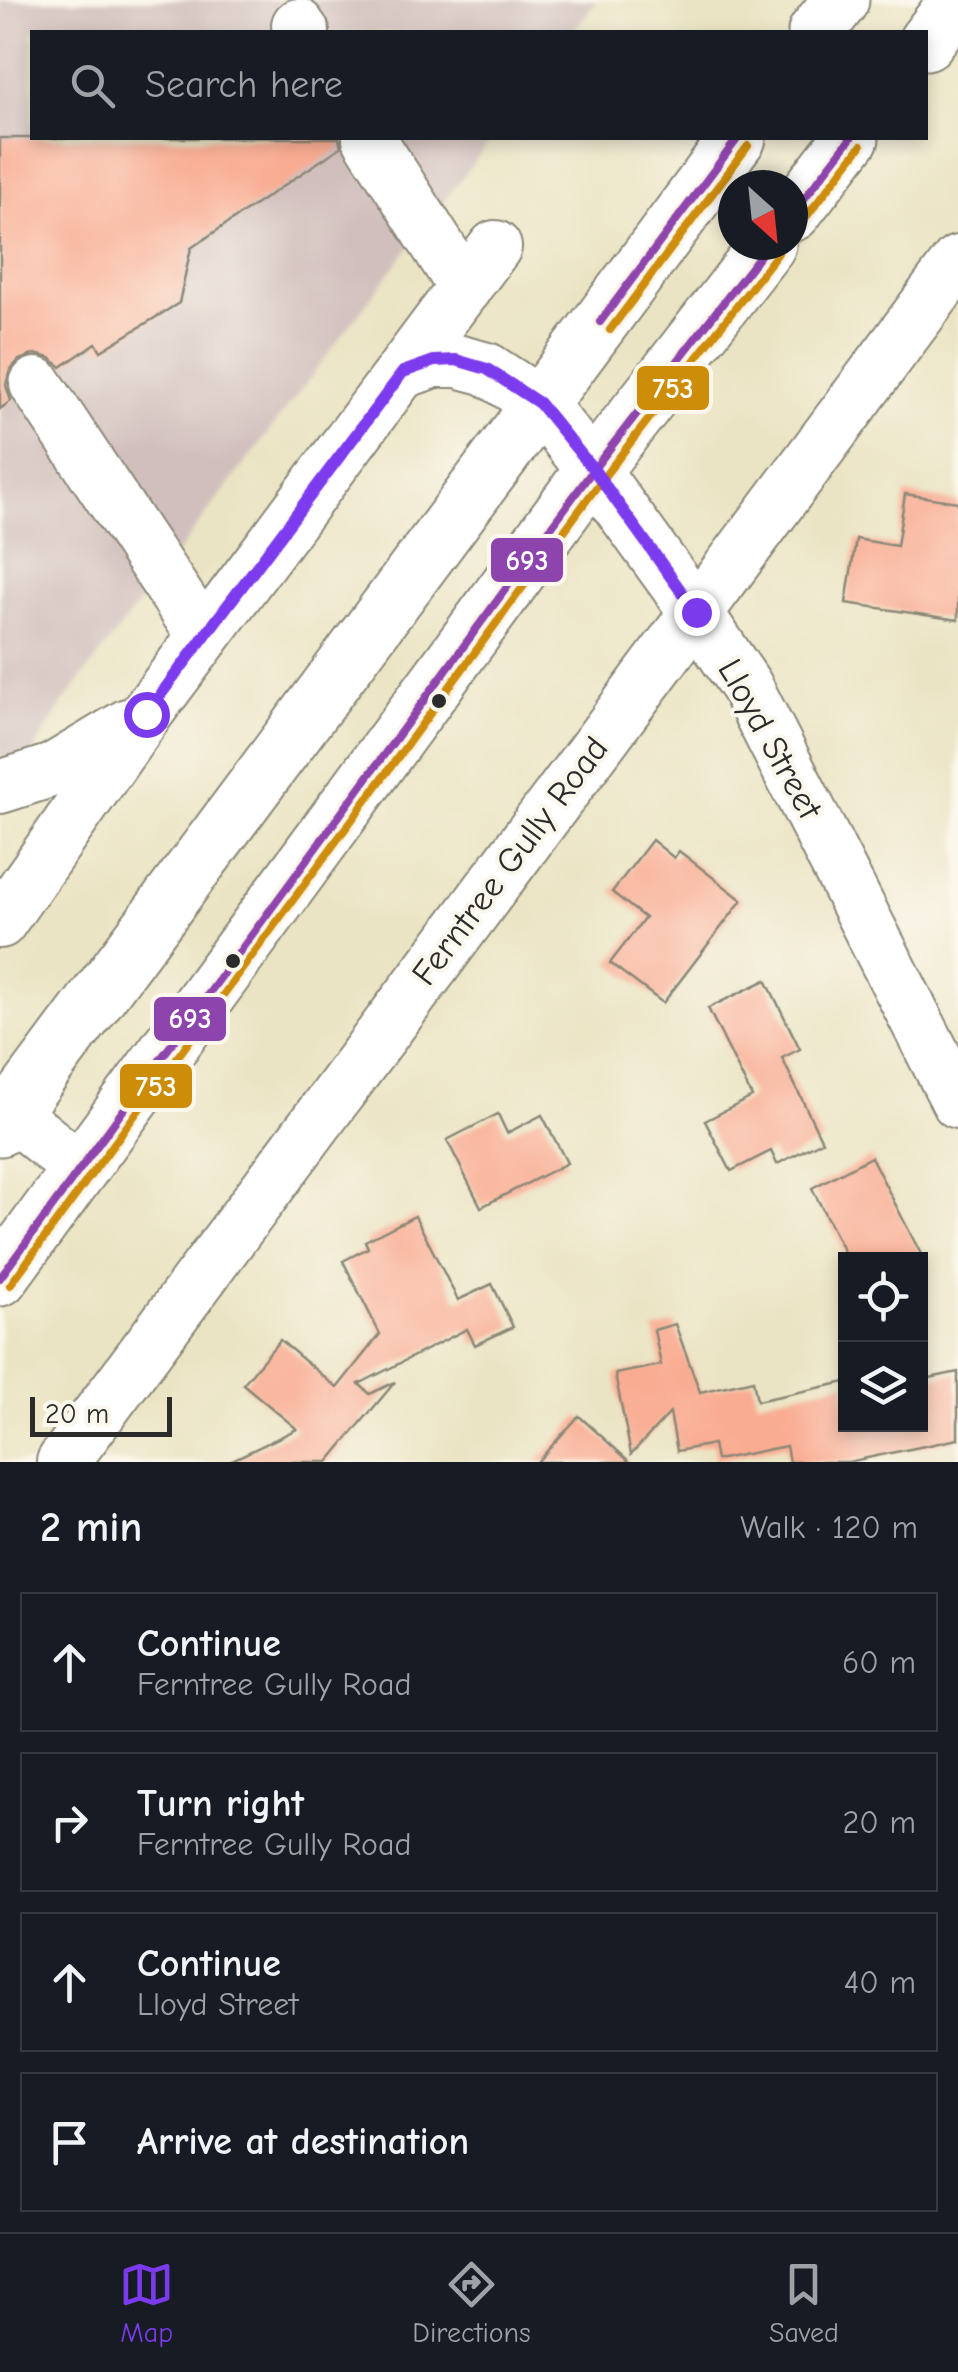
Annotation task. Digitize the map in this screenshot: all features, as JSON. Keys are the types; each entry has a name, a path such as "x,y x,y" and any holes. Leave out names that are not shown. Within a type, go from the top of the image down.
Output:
{"main road":[{"path":"818,30 841,0"},
{"path":"928,39 958,0"},
{"path":"4,1115 736,140"},
{"path":"808,193 849,140"},
{"path":"0,1278 594,470 756,260"}],"street":[{"path":"0,922 146,714 480,268 371,140"},
{"name":"Ferntree Gully Road","path":"63,1462 958,262"},
{"path":"403,372 434,361 456,360 487,369 539,403"},
{"path":"36,384 204,637"},
{"name":"Lloyd Street","path":"539,403 594,470 746,686 958,1102"},
{"path":"0,787 52,770 146,714"},
{"path":"4,1115 81,1170"}],"shaded area":[{"path":"0,0 597,0 574,30 30,30 30,140 490,140 63,703 0,805"}],"building":[{"path":"0,138 339,140 341,147 191,248 179,303 101,351 96,343 61,367 50,358 35,354 19,360 10,370 6,385 11,401 0,409"},
{"path":"905,494 958,502 958,620 846,603 856,539 897,546"},
{"path":"652,840 674,858 679,851 742,900 663,1003 610,963 645,918 612,892"},
{"path":"766,980 800,1049 782,1058 822,1141 777,1164 771,1151 731,1171 705,1121 752,1097 708,1008"},
{"path":"498,1114 507,1133 542,1115 567,1163 481,1207 447,1140"},
{"path":"871,1157 920,1252 844,1252 812,1188"},
{"path":"415,1216 458,1300 492,1284 513,1327 475,1345 467,1329 359,1384 370,1394 395,1382 328,1462 228,1462 297,1429 243,1384 280,1340 337,1388 380,1334 343,1261 368,1248 365,1241"},
{"path":"675,1324 700,1392 753,1380 757,1401 838,1384 838,1432 928,1432 928,1378 958,1372 958,1439 848,1462 789,1462 786,1446 716,1460 713,1444 677,1451 670,1413 631,1454 615,1374 661,1365 654,1330"},
{"path":"579,1416 630,1462 537,1462"}],"transit line":[{"name":"693","path":"600,322 736,140"},
{"name":"693","path":"808,194 849,140"},
{"name":"753","path":"610,330 748,146"},
{"name":"753","path":"808,215 861,146"},
{"name":"693","path":"0,1278 593,470 756,260"},
{"name":"753","path":"10,1285 603,478 773,260"}],"route":[{"path":"146,714 403,372 434,361 456,360 487,369 539,403 594,470 696,612"}]}
